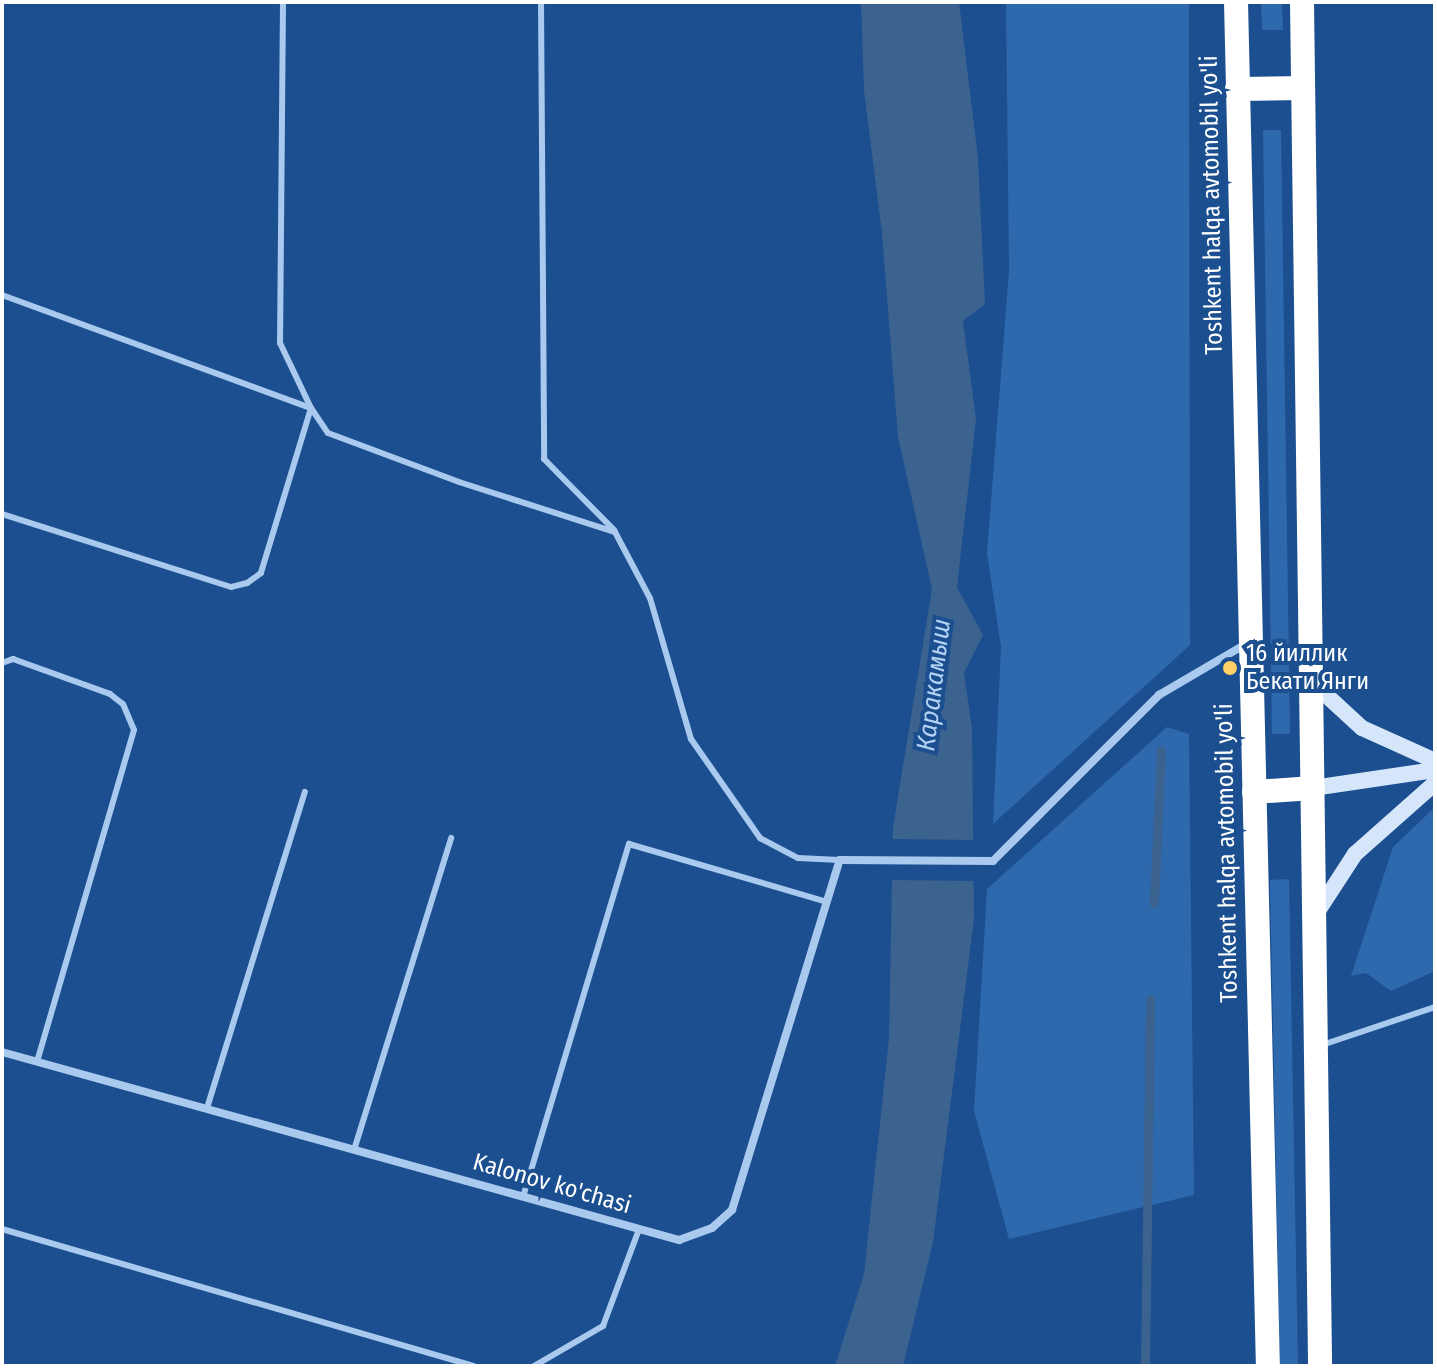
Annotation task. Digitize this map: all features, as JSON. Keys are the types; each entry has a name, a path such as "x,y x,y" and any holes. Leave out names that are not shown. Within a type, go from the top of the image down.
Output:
{"highway":[{"name":"Toshkent halqa avtomobil yo'li","path":"1236,2 1268,1366"},
{"path":"1302,2 1320,1366"},
{"path":"1237,89 1303,88"},
{"path":"1254,792 1313,788"}],"street":[{"path":"840,860 993,861 1159,695 1250,642"},
{"path":"1312,682 1362,728 1435,761"},
{"path":"1313,788 1435,770"},
{"path":"1315,915 1355,854 1435,783"},
{"name":"Kalonov ko'chasi","path":"2,1052 679,1240 712,1228 732,1210 840,860"}],"lane":[{"path":"283,2 280,343 311,408 328,433 459,482 615,532"},
{"path":"541,2 544,459 615,532 650,598 691,739 760,838 798,858 840,860"},
{"path":"2,295 311,408"},
{"path":"2,514 231,587 247,583 261,573 311,408"},
{"path":"2,663 13,659 110,694 123,704 134,730 37,1061"},
{"path":"207,1108 305,792"},
{"path":"354,1150 451,838"},
{"path":"523,1197 629,844 827,902"},
{"path":"1315,1047 1435,1007"},
{"path":"2,1229 474,1366"},
{"path":"534,1366 603,1326 639,1229"}],"shaded area":[{"path":"1006,2 1189,2 1190,645 993,824 1001,647 987,553 1009,271"},
{"path":"1261,2 1282,2 1283,30 1262,30"},
{"path":"1263,130 1281,130 1290,734 1272,734"},
{"path":"1167,727 1189,734 1194,1195 1009,1239 974,1111 987,889"},
{"path":"1435,807 1435,971 1391,991 1366,973 1351,976 1393,847"},
{"path":"1289,879 1298,1366 1280,1366 1270,880"}],"water":[{"name":"Каракамыш","path":"861,2 959,2 978,158 985,304 963,321 976,419 957,587 983,635 964,673 972,728 974,919 933,1242 903,1366 835,1366 864,1274 889,1038 893,827 932,589 898,437 882,233 864,90"}],"pier":[{"path":"889,839 978,840 978,881 888,880"}],"waterway":[{"path":"1154,903 1161,750"},
{"path":"1145,1366 1150,999"}],"place":[{"name":"16 йиллик Бекати Янги","path":"1230,668"}]}
